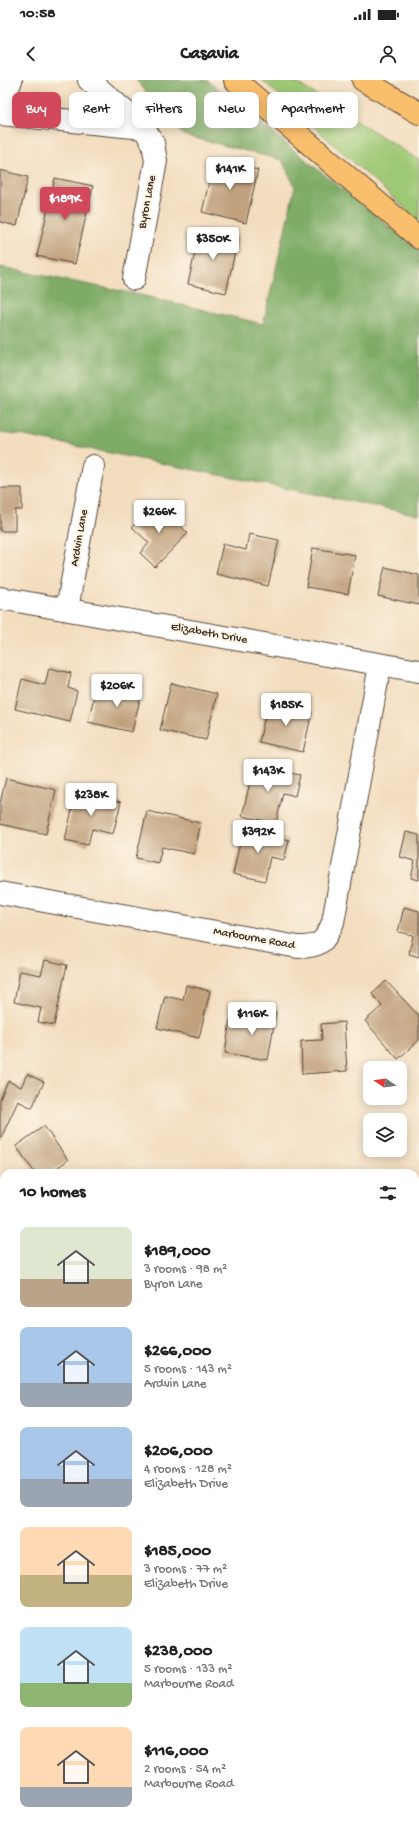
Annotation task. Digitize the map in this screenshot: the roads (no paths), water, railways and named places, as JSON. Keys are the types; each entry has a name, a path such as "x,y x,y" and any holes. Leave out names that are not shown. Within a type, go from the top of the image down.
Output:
{"highway":[{"path":"235,80 419,238"},
{"path":"363,80 419,113"}],"street":[{"path":"0,110 11,80"},
{"path":"89,80 132,118"},
{"path":"0,114 132,127"},
{"name":"Byron Lane","path":"134,279 156,161 153,143 144,128"},
{"name":"Ardvin Lane","path":"67,609 93,466"},
{"name":"Elizabeth Drive","path":"0,598 419,671"},
{"name":"Marbourne Road","path":"0,893 298,948 320,944 328,934 333,922 380,664"}]}
